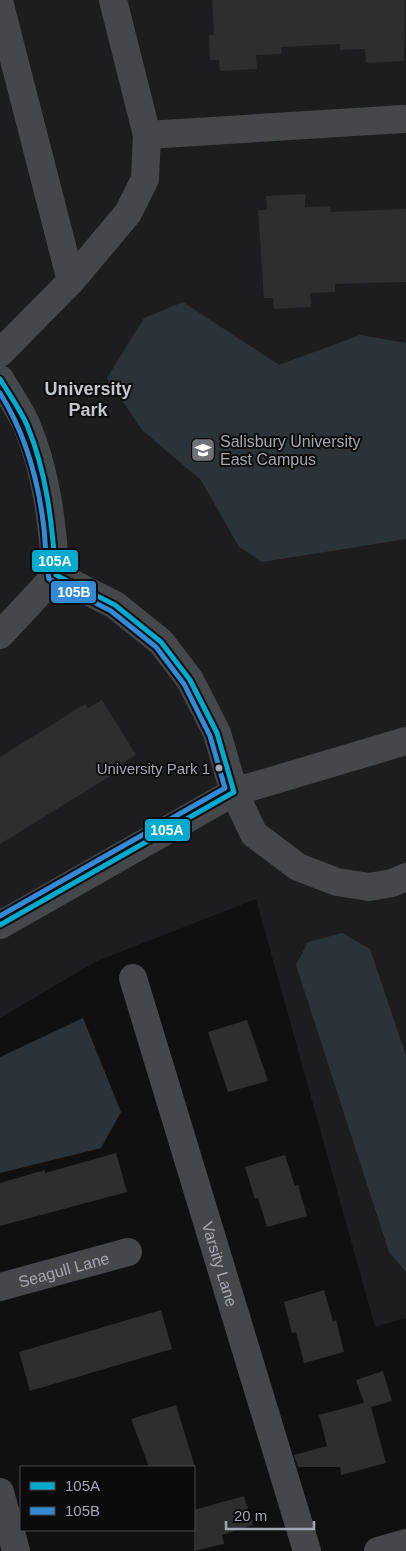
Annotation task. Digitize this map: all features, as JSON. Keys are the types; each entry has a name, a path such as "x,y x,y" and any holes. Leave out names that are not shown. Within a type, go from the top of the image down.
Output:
{"street":[{"path":"0,353 71,281 128,213 145,179 147,135 113,0"},
{"path":"0,5 71,281"},
{"path":"147,135 403,119"},
{"path":"0,379 26,424 44,476 52,518 56,575 0,634"},
{"path":"56,575 115,604 161,642 190,680 217,733 234,792 254,834 298,867 337,882 368,887 406,878"},
{"path":"0,925 234,792 406,742"},
{"name":"Varsity Lane","path":"133,978 308,1551"},
{"name":"Seagull Lane","path":"0,1287 128,1252"},
{"path":"0,1492 16,1551"},
{"path":"378,1551 406,1543"}],"shaded area":[{"name":"Salisbury University East Campus","path":"0,0 406,0 406,1318 375,1327 256,899 97,961 0,1018"},
{"path":"183,302 279,365 360,335 406,343 406,539 262,562 239,547 201,480 142,430 107,378 144,318"},
{"path":"342,933 370,949 406,1056 406,1272 389,1252 296,965 308,942"},
{"path":"83,1018 121,1112 101,1148 0,1173 0,1057"}],"building":[{"path":"212,0 405,0 404,61 366,63 365,49 340,50 340,44 281,47 281,54 256,55 257,69 220,71 219,60 210,60 209,35 214,35"},
{"path":"305,194 305,207 330,206 331,212 406,209 406,282 335,284 335,292 310,293 311,307 274,309 273,298 264,298 258,210 267,210 266,196"},
{"path":"102,700 136,755 122,763 125,767 0,844 0,757 85,704 88,708"},
{"path":"247,1020 268,1081 228,1092 208,1032"},
{"path":"116,1153 127,1192 0,1226 0,1183 45,1170 45,1173"},
{"path":"285,1155 295,1186 298,1185 307,1216 267,1227 258,1198 255,1199 245,1167"},
{"path":"324,1290 333,1321 336,1320 344,1352 304,1363 296,1332 292,1333 284,1302"},
{"path":"161,1310 172,1349 30,1391 19,1352"},
{"path":"383,1371 392,1401 371,1407 386,1463 341,1475 340,1467 298,1467 294,1455 327,1446 319,1415 364,1403 356,1380"},
{"path":"176,1405 195,1466 149,1466 131,1419"},
{"path":"244,1496 253,1525 222,1535 224,1544 194,1551 195,1510"}],"transit line":[{"name":"105A","path":"0,379 18,407 34,443 48,499 56,575 115,605 161,642 190,680 217,733 234,792 0,925"},
{"name":"105B","path":"0,393 9,408 29,455 43,521 49,579 111,611 156,647 184,684 210,736 225,788 0,916"}],"place":[{"name":"Salisbury University East Campus","path":"203,450"},
{"name":"University Park 1","path":"219,768"}],"district":[{"name":"University Park","path":"88,399"}]}
